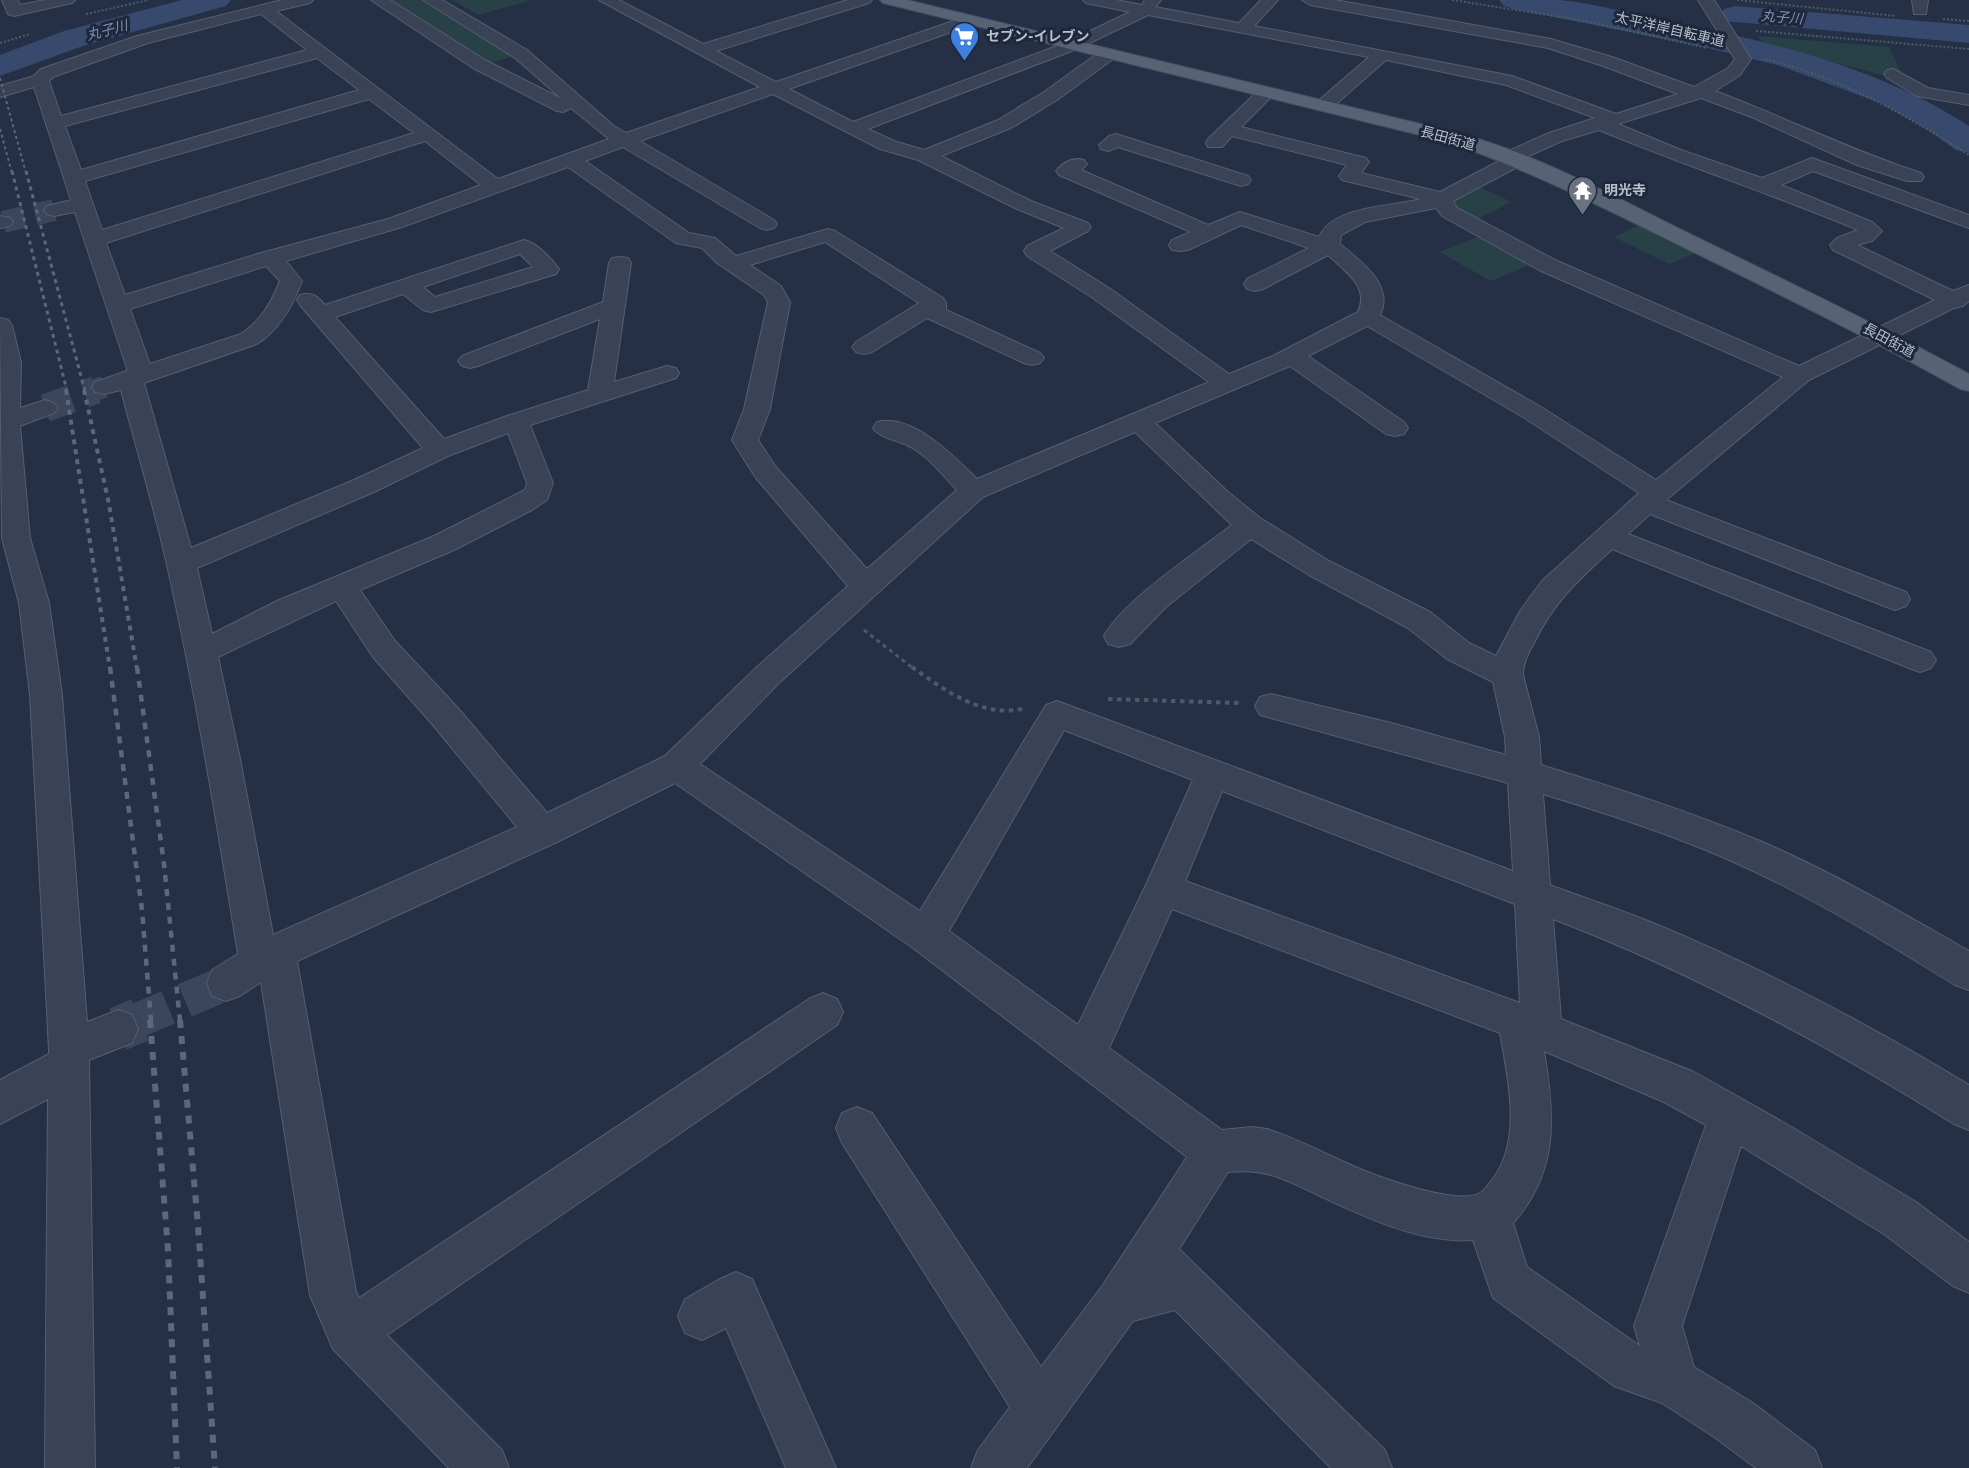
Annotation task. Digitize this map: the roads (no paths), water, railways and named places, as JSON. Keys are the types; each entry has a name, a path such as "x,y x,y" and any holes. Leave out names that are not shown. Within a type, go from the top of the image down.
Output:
{"main road":[{"name":"長田街道","path":"888,0 1454,138 1514,158 1880,334 1969,384"}],"street":[{"path":"10,0 14,11 66,0"},
{"path":"0,92 40,80 47,73 67,65 164,34 263,8 305,0"},
{"path":"379,0 479,64 607,130 767,224"},
{"path":"431,0 521,54 607,130"},
{"path":"612,3 635,0"},
{"path":"701,50 864,0"},
{"path":"1091,0 1149,5 1243,27 1512,81 1606,121 1674,154 1786,193 1865,226 1872,231 1869,236 1846,240 1841,245 1962,297"},
{"path":"1243,27 1270,0"},
{"path":"1310,0 1530,40 1576,51 1760,114 1864,161 1914,177"},
{"path":"1330,245 1330,234 1337,226 1352,219 1429,203 1560,136 1652,109 1698,93 1725,79 1740,67 1732,39 1706,0"},
{"path":"612,3 852,129 886,145 925,156 1024,205 1081,227 1035,251 1101,293 1227,384"},
{"path":"852,129 1071,46 1149,5"},
{"path":"263,8 494,186"},
{"path":"118,305 269,258 395,223 494,186 969,21"},
{"path":"1555,61 1576,51"},
{"path":"55,123 320,52"},
{"path":"1323,106 1383,54"},
{"path":"925,156 979,136 1014,119 1072,82 1107,55"},
{"path":"1512,81 1533,71"},
{"path":"1893,74 1923,92 1969,100"},
{"path":"40,80 139,368 139,374 131,382 181,563 201,651 267,956 333,1295 350,1332 484,1468"},
{"path":"75,178 373,92"},
{"path":"1195,163 1266,93"},
{"path":"1228,130 1359,162 1349,176 1441,198 1449,212 1547,265 1800,375"},
{"path":"96,239 426,135"},
{"path":"1108,145 1116,140 1195,163 1241,180"},
{"path":"571,160 683,239 708,242 773,291 779,302 757,408 746,440 765,472 866,587"},
{"path":"1077,164 1066,171 1208,232"},
{"path":"1761,186 1812,164 1969,222"},
{"path":"54,210 84,204"},
{"path":"226,983 242,975 267,956 542,832 678,766 768,675 974,491 1292,356 1367,317 1372,308 1373,294 1364,280 1330,245 1314,243 1240,218 1180,245"},
{"path":"1865,226 1888,228"},
{"path":"734,263 828,235 935,303"},
{"path":"1255,284 1330,245"},
{"path":"321,314 406,285 524,246 548,269 431,305 406,285"},
{"path":"269,258 282,268 439,450"},
{"path":"600,393 620,263"},
{"path":"104,387 249,339 260,333 285,297 291,281"},
{"path":"678,766 926,936 1216,1152 1258,1149 1292,1161 1398,1207 1451,1218 1488,1215 1512,1192 1529,1155 1531,1115 1529,1092 1531,892 1525,774 1522,737 1507,675 1507,664 1531,619 1552,588 1652,498 1800,375 1880,334 1962,297"},
{"path":"864,347 935,303"},
{"path":"935,303 935,313 1032,358"},
{"path":"470,361 614,306"},
{"path":"1367,317 1514,401 1652,498 1895,598"},
{"path":"0,325 9,363 4,422 16,538 34,603 46,695 68,1058 70,1468"},
{"path":"1292,356 1395,428"},
{"path":"181,563 364,486 439,450 516,421 667,373"},
{"path":"4,422 45,408"},
{"path":"201,651 246,632 288,609 444,543 522,504 537,494 540,483 516,421"},
{"path":"1138,421 1218,498 1250,525 1319,568 1419,620 1458,651 1507,675"},
{"path":"886,428 919,441 939,456 974,491"},
{"path":"1119,636 1155,600 1250,525"},
{"path":"1608,537 1920,660"},
{"path":"342,587 384,649 445,716 542,832"},
{"path":"1271,706 1339,722 1525,774 1664,819 1769,861 1915,939 1969,972"},
{"path":"926,936 1057,714 1531,892 1639,935 1724,973 1858,1044 1969,1109"},
{"path":"1085,1055 1163,889 1213,773"},
{"path":"1163,889 1530,1026 1679,1087 1900,1218 1969,1270"},
{"path":"350,1332 823,1012"},
{"path":"0,1103 117,1029"},
{"path":"1674,1383 1658,1326 1730,1116"},
{"path":"857,1128 1040,1409"},
{"path":"996,1468 1119,1302 1167,1269 1216,1152"},
{"path":"1488,1215 1509,1282 1631,1369 1674,1383 1735,1421 1797,1468"},
{"path":"1167,1269 1367,1468"},
{"path":"702,1316 736,1294 811,1468"}],"waterway":[{"name":"丸子川","path":"0,66 75,38 216,0"},
{"path":"1514,0 1700,37 1792,59 1892,96 1969,142"},
{"name":"丸子川","path":"1735,15 1969,34"}],"tunnel":[{"path":"3,222 54,210"},
{"path":"92,391 104,387"},
{"path":"45,408 96,390"},
{"path":"136,1021 226,983"},
{"path":"118,1029 140,1020"}],"railway":[{"path":"0,78 26,173"},
{"path":"0,129 12,173"},
{"path":"12,171 67,391"},
{"path":"26,171 85,391"},
{"path":"66,390 110,669"},
{"path":"84,390 109,504 137,669"},
{"path":"110,667 142,910 151,1021"},
{"path":"137,667 164,864 180,1021"},
{"path":"150,1020 168,1250 177,1468"},
{"path":"180,1020 198,1226 215,1468"}],"place":[{"name":"セブン-イレブン","path":"965,62"},
{"name":"明光寺","path":"1583,216"}]}
